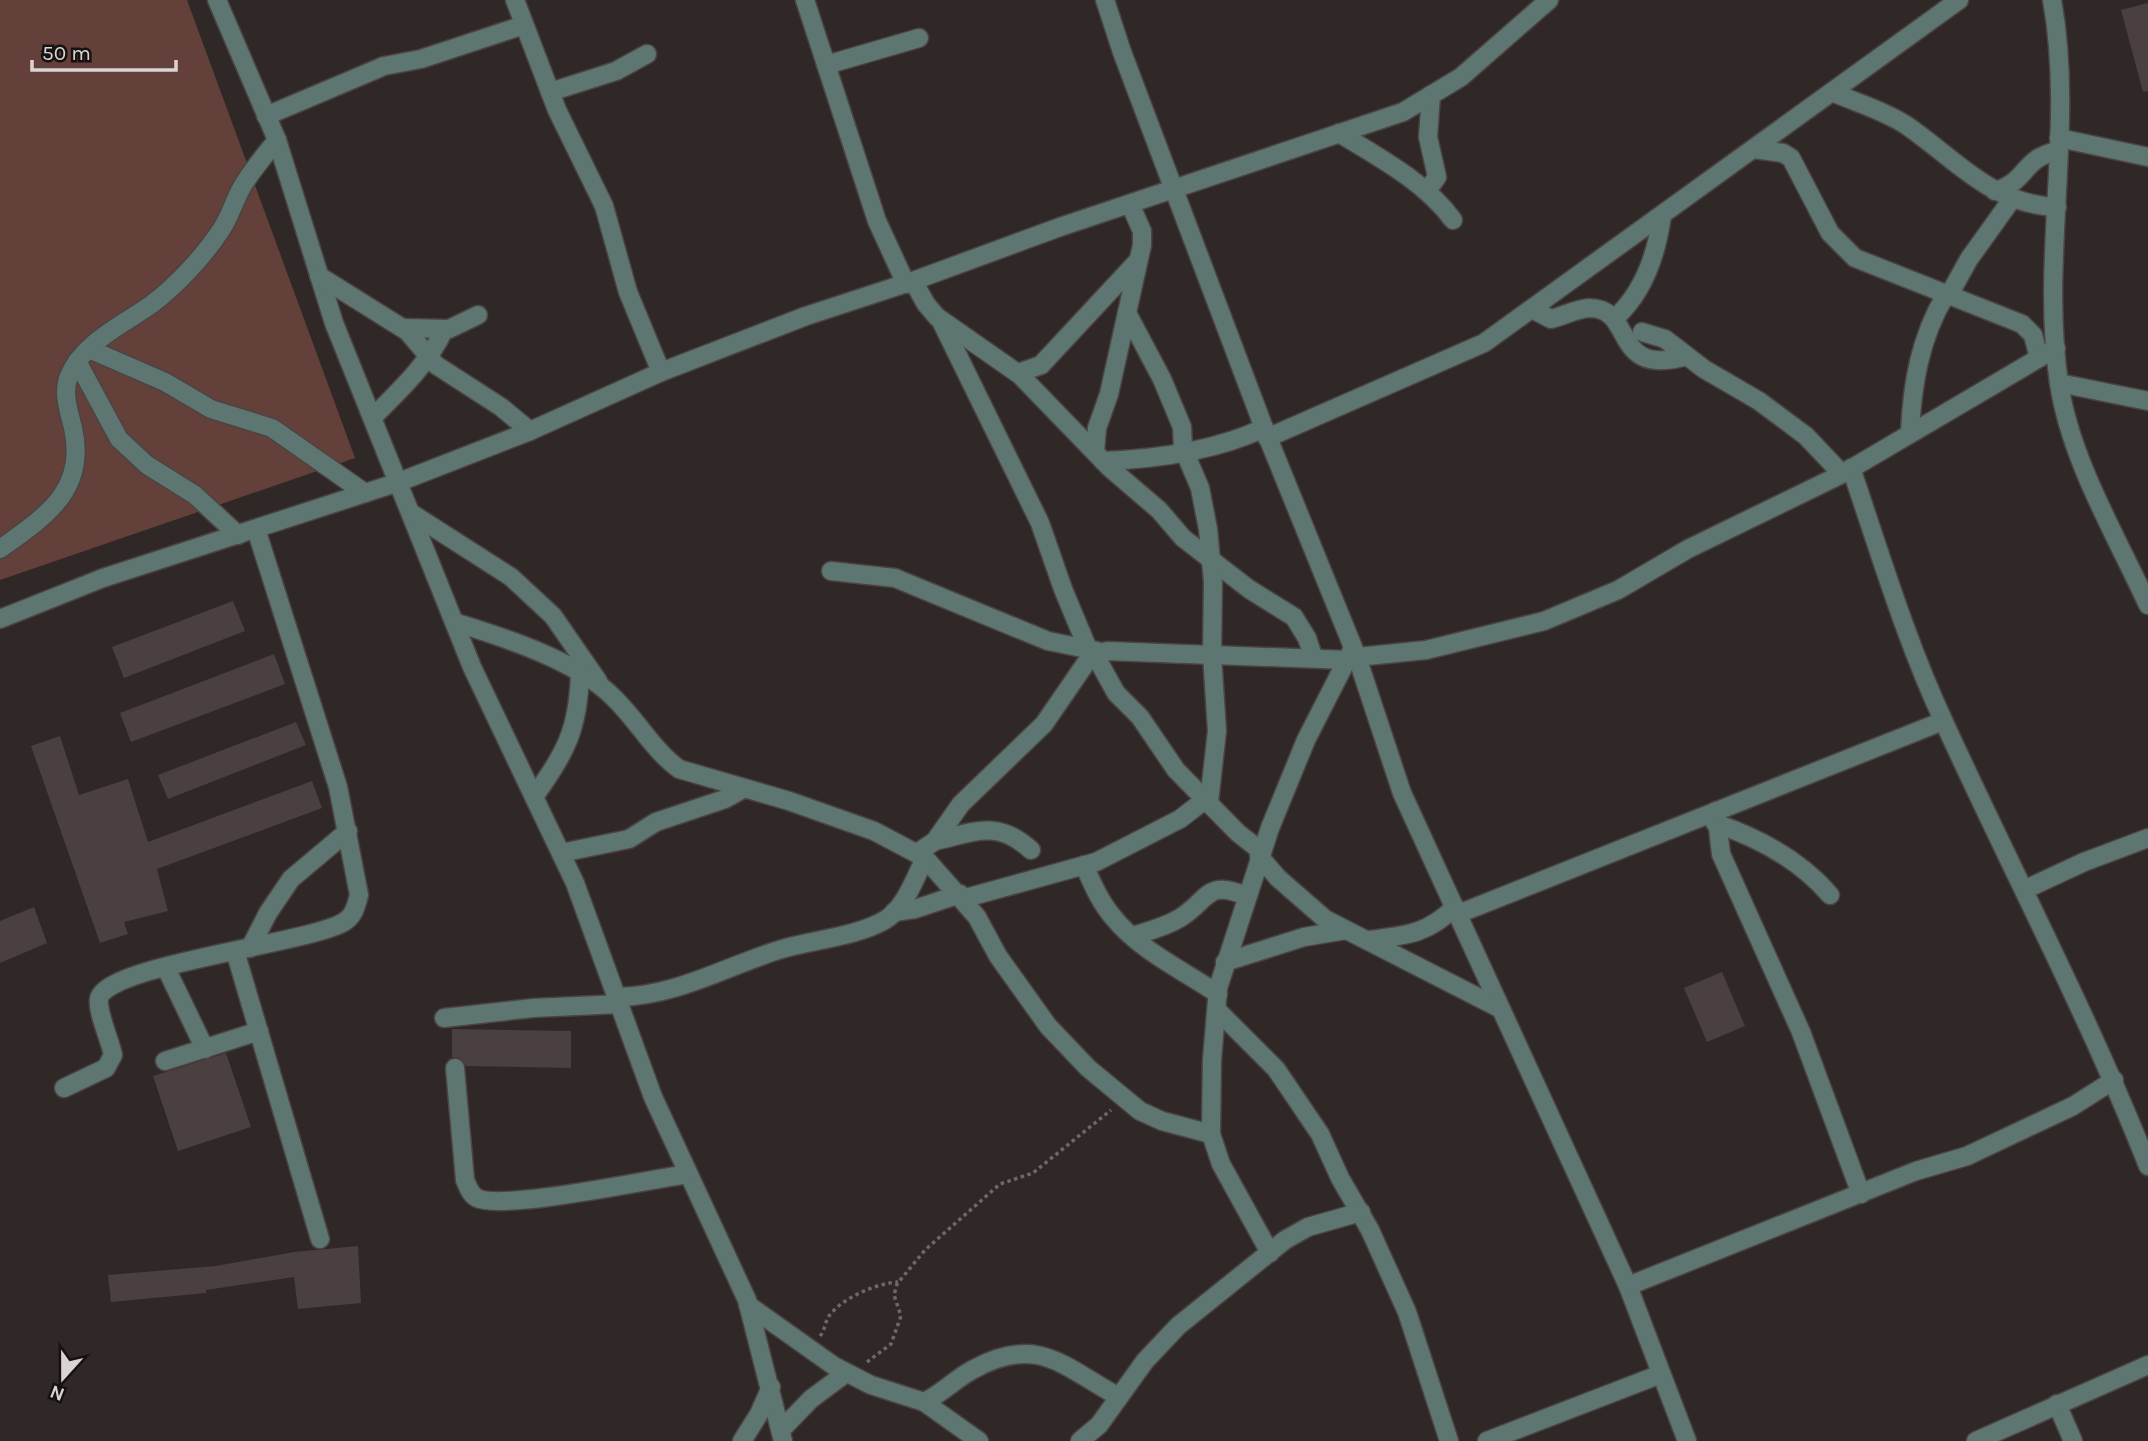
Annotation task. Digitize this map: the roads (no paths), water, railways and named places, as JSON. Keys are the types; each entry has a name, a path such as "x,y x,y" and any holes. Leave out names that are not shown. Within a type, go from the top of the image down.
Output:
{"street":[{"path":"216,0 276,140 334,323 454,622 561,853 619,1000 653,1097 748,1306 782,1438"},
{"path":"515,0 550,92 604,206 628,292 661,372"},
{"path":"805,0 877,221 910,282 926,304 941,320 1018,373 1099,456 1159,510 1183,538 1249,589 1294,617 1304,632 1313,656"},
{"path":"1105,0 1173,190 1352,655 1402,793 1628,1286 1687,1441"},
{"path":"0,619 103,579 399,482 530,431 661,372 806,316 1403,112 1461,77 1549,0"},
{"path":"1099,456 1135,460 1215,446 1266,433 1484,344 1959,0"},
{"path":"2052,0 2059,145 2056,348 2059,383 2068,431 2148,605"},
{"path":"266,116 384,66 421,59 524,25"},
{"path":"826,65 919,38"},
{"path":"550,92 616,71 647,54"},
{"path":"1832,93 1876,108 1907,126 1948,159 2004,195 2036,206 2057,207"},
{"path":"1427,191 1437,177 1428,137 1431,94"},
{"path":"1339,133 1427,191 1453,220"},
{"path":"0,549 56,504 66,491 78,460 66,404 68,378 83,355 155,302 185,272 222,230 242,186 276,140"},
{"path":"1910,433 1918,362 1936,312 2004,195 2033,159 2059,145 2148,157"},
{"path":"1754,149 1783,153 1791,158 1830,233 1855,258 2022,324 2033,335 2039,358"},
{"path":"1099,456 1097,428 1109,394 1142,230 1130,204"},
{"path":"1615,318 1635,295 1644,277 1658,244 1662,215"},
{"path":"1018,373 1041,365 1137,263"},
{"path":"319,276 402,328 428,357 530,431"},
{"path":"1532,309 1551,319 1588,308 1601,310 1615,318 1627,343 1644,359 1662,362 1687,356"},
{"path":"894,912 915,909 1084,865 1180,819 1208,801 1217,731 1212,655 1212,560 1200,488 1185,452 1182,427 1175,415 1171,398 1127,313"},
{"path":"402,328 444,330 459,327 478,315"},
{"path":"941,320 1040,523 1063,589 1116,693 1140,717 1163,754 1302,900 1325,919 1501,1009"},
{"path":"373,417 428,357 444,330"},
{"path":"1642,332 1665,338 1687,356 1806,436 1846,471 1943,721 2026,889 2114,1080 2148,1166"},
{"path":"831,571 895,578 1048,641 1096,652 1313,656 1426,650 1544,621 1618,590 1688,549 1846,471 2056,348"},
{"path":"83,355 165,382 211,409 272,428 365,493"},
{"path":"83,355 120,439 147,465 195,495 238,535"},
{"path":"2059,383 2148,401"},
{"path":"411,513 511,577 553,616 604,690 666,760 679,769 789,801 874,831 921,855 961,897 1011,976 1048,1026 1088,1068 1124,1100 1162,1121 1212,1135"},
{"path":"64,1088 106,1068 113,1055 100,1010 99,998 104,988 127,978 207,955 242,950 333,927 346,921 355,911 359,895 338,787 256,529"},
{"path":"454,622 498,635 580,674 604,690"},
{"path":"444,1018 619,1000 667,992 777,951 865,929 886,920 911,888 921,855 935,841 961,804 1044,724 1078,670 1096,652"},
{"path":"1270,1253 1221,1164 1212,1135 1210,1107 1218,1002 1225,962 1260,854 1306,740 1352,655"},
{"path":"534,797 562,756 572,733 577,718 580,674"},
{"path":"1370,940 1420,932 1433,927 1456,910 1716,817 1943,721"},
{"path":"561,853 629,839 656,822 725,799 743,789"},
{"path":"1716,817 1798,864 1830,895"},
{"path":"1716,817 1721,854 1801,1032 1861,1194"},
{"path":"935,841 992,829 1005,832 1031,850"},
{"path":"320,1239 259,1031 242,950 290,879 348,831"},
{"path":"2026,889 2084,862 2148,838"},
{"path":"1084,865 1096,893 1113,919 1218,1002 1276,1069 1320,1134 1407,1312 1449,1441"},
{"path":"1133,936 1182,917 1212,890 1222,888 1246,896"},
{"path":"1225,962 1304,937 1347,930"},
{"path":"166,968 205,1049"},
{"path":"165,1061 259,1031"},
{"path":"455,1068 465,1180 471,1193 478,1199 512,1201 688,1174"},
{"path":"1628,1286 1916,1171 1967,1156 2073,1105 2114,1080"},
{"path":"1080,1441 1099,1425 1145,1361 1178,1326 1270,1253 1308,1227 1360,1212"},
{"path":"748,1306 847,1374 924,1402 979,1441"},
{"path":"924,1402 974,1368 1016,1352 1028,1351 1045,1355 1119,1397"},
{"path":"1976,1441 2003,1435 2057,1404 2148,1365"},
{"path":"782,1438 811,1399 847,1374"},
{"path":"1487,1441 1661,1374"},
{"path":"741,1441 760,1414 771,1387"},
{"path":"2057,1404 2073,1441"}]}
